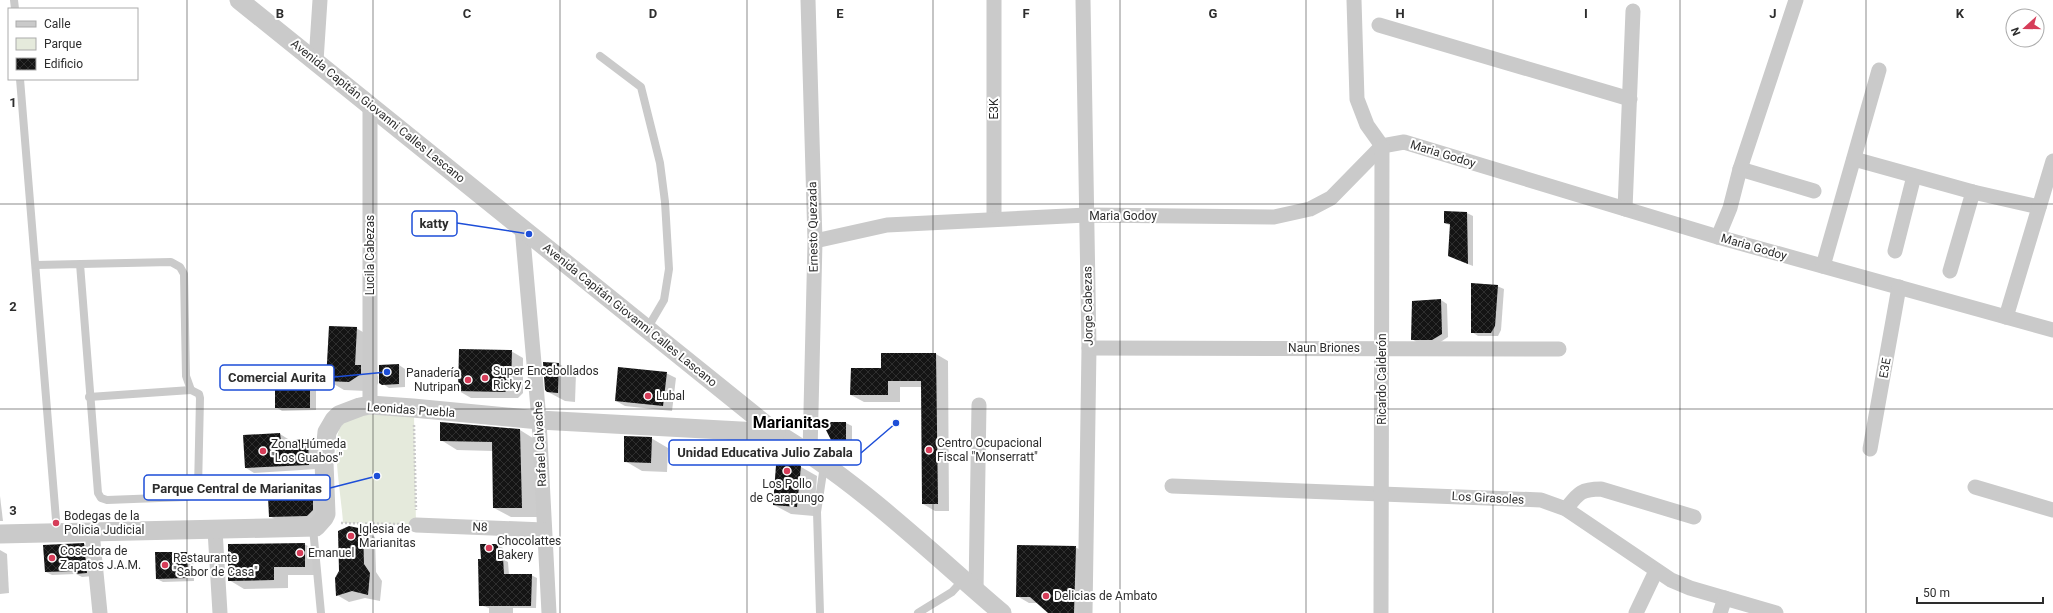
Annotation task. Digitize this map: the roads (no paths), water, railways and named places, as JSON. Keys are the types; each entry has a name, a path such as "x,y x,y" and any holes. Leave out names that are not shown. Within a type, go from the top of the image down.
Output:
{"street":[{"name":"Avenida Capitán Giovanni Calles Lascano","path":"239,0 522,227 776,434 817,458 850,483 1002,613"},
{"path":"316,61 320,0"},
{"name":"Ernesto Quezada","path":"808,0 815,241 817,458"},
{"name":"E3K","path":"994,0 994,219"},
{"name":"Jorge Cabezas","path":"1083,0 1089,348 1085,613"},
{"path":"1354,0 1357,99 1367,125 1382,146"},
{"path":"1718,237 1730,208 1740,169 1796,0"},
{"path":"1625,209 1633,11"},
{"path":"1379,25 1630,99"},
{"path":"1823,266 1879,70"},
{"name":"Lucila Cabezas","path":"370,105 370,405"},
{"name":"Maria Godoy","path":"815,241 887,225 994,219 1087,215 1274,217 1310,209 1331,198 1382,146 1404,142 1718,237 2053,330"},
{"name":"Ricardo Calderón","path":"1381,613 1382,146"},
{"path":"1854,159 1973,192 2039,207"},
{"path":"2006,317 2053,161"},
{"path":"1740,169 1814,191"},
{"path":"1895,251 1914,176"},
{"path":"1950,271 1973,192"},
{"name":"Rafael Calvache","path":"522,227 539,420 549,613"},
{"name":"E3E","path":"1870,449 1899,287"},
{"name":"Naun Briones","path":"1089,348 1558,349"},
{"path":"718,430 727,423 732,413 732,402 727,393"},
{"name":"Leonidas Puebla","path":"317,525 326,514 324,462 327,432 334,420 340,415 360,406 370,405 413,408 539,420 776,434"},
{"path":"970,585 979,405"},
{"name":"Los Girasoles","path":"1172,486 1541,500 1566,510 1671,580 1724,598 1776,613"},
{"path":"1975,487 2053,510"},
{"path":"1566,510 1578,494 1585,489 1600,489 1694,517"},
{"path":"0,534 214,530 317,525"},
{"name":"N8","path":"416,525 544,530"},
{"path":"214,530 220,613"},
{"path":"92,532 100,613"},
{"path":"1636,613 1656,571"},
{"path":"1720,613 1724,598"}],"lane":[{"path":"600,56 641,87 660,163 665,202 669,269 664,300 647,329"},
{"path":"20,80 57,532"},
{"path":"36,265 171,262 180,267 184,274 186,376 191,390"},
{"path":"80,264 89,397 98,493 101,498 108,500 186,497 195,495 198,489 199,394 191,390 89,397"},
{"path":"817,458 820,613"},
{"path":"317,525 321,613"},
{"path":"918,613 952,592 970,585"}],"place":[{"name":"katty","path":"529,234"},
{"name":"Comercial Aurita","path":"387,372"},
{"name":"Super Encebollados Ricky 2","path":"485,378"},
{"name":"Panadería Nutripan","path":"468,380"},
{"name":"Lubal","path":"648,396"},
{"name":"Unidad Educativa Julio Zabala","path":"896,423"},
{"name":"Centro Ocupacional Fiscal \"Monserratt\"","path":"929,450"},
{"name":"Zona Húmeda \"Los Guabos\"","path":"263,451"},
{"name":"Los Pollo de Carapungo","path":"787,471"},
{"name":"Parque Central de Marianitas","path":"377,476"},
{"name":"Bodegas de la Policia Judicial","path":"56,523"},
{"name":"Iglesia de Marianitas","path":"351,536"},
{"name":"Chocolattes Bakery","path":"489,548"},
{"name":"Emanuel","path":"300,553"},
{"name":"Cosedora de Zapatos J.A.M.","path":"52,558"},
{"name":"Restaurante \"Sabor de Casa\"","path":"165,565"},
{"name":"Delicias de Ambato","path":"1046,596"}],"district":[{"name":"Marianitas","path":"791,422"}]}
